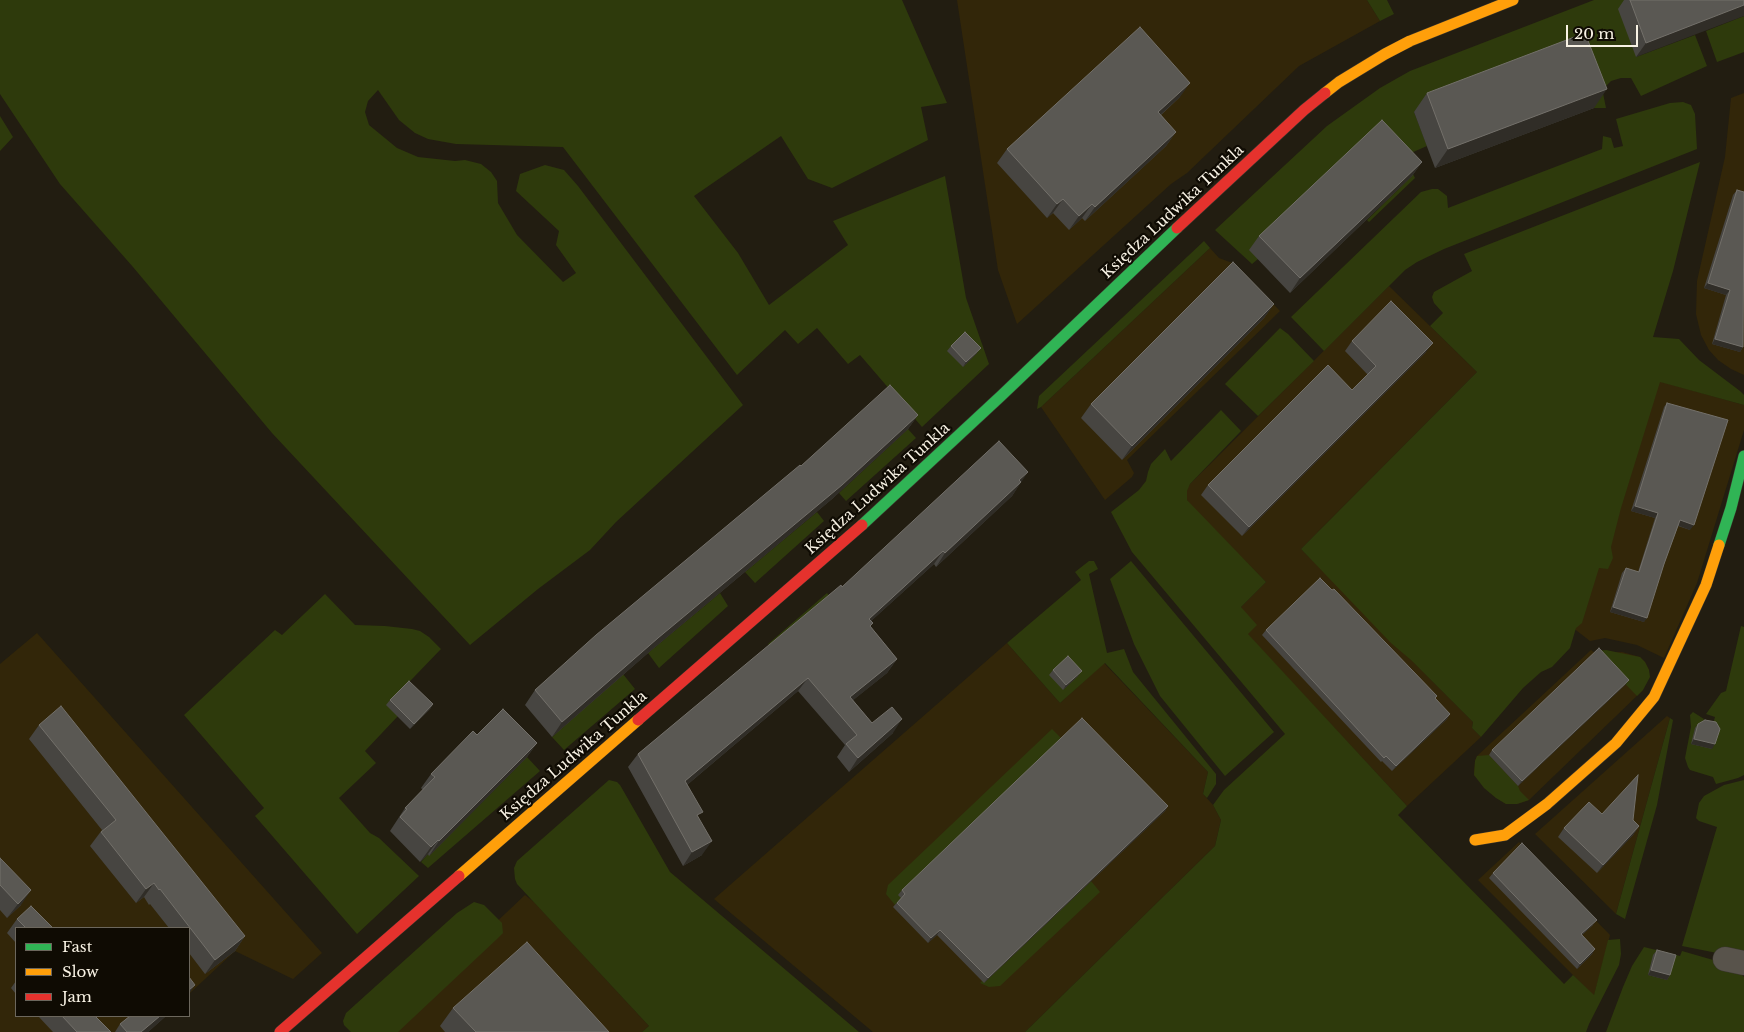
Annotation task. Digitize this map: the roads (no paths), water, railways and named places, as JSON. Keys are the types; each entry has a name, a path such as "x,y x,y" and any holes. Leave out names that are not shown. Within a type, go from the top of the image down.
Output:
{"street":[{"name":"Księdza Ludwika Tunkla","path":"280,1032 847,538 1002,395 1207,199 1304,110 1340,82 1385,54 1410,41 1514,0"},
{"path":"1475,840 1505,835 1547,804 1616,743 1654,698 1706,585 1731,508 1744,456"}]}
